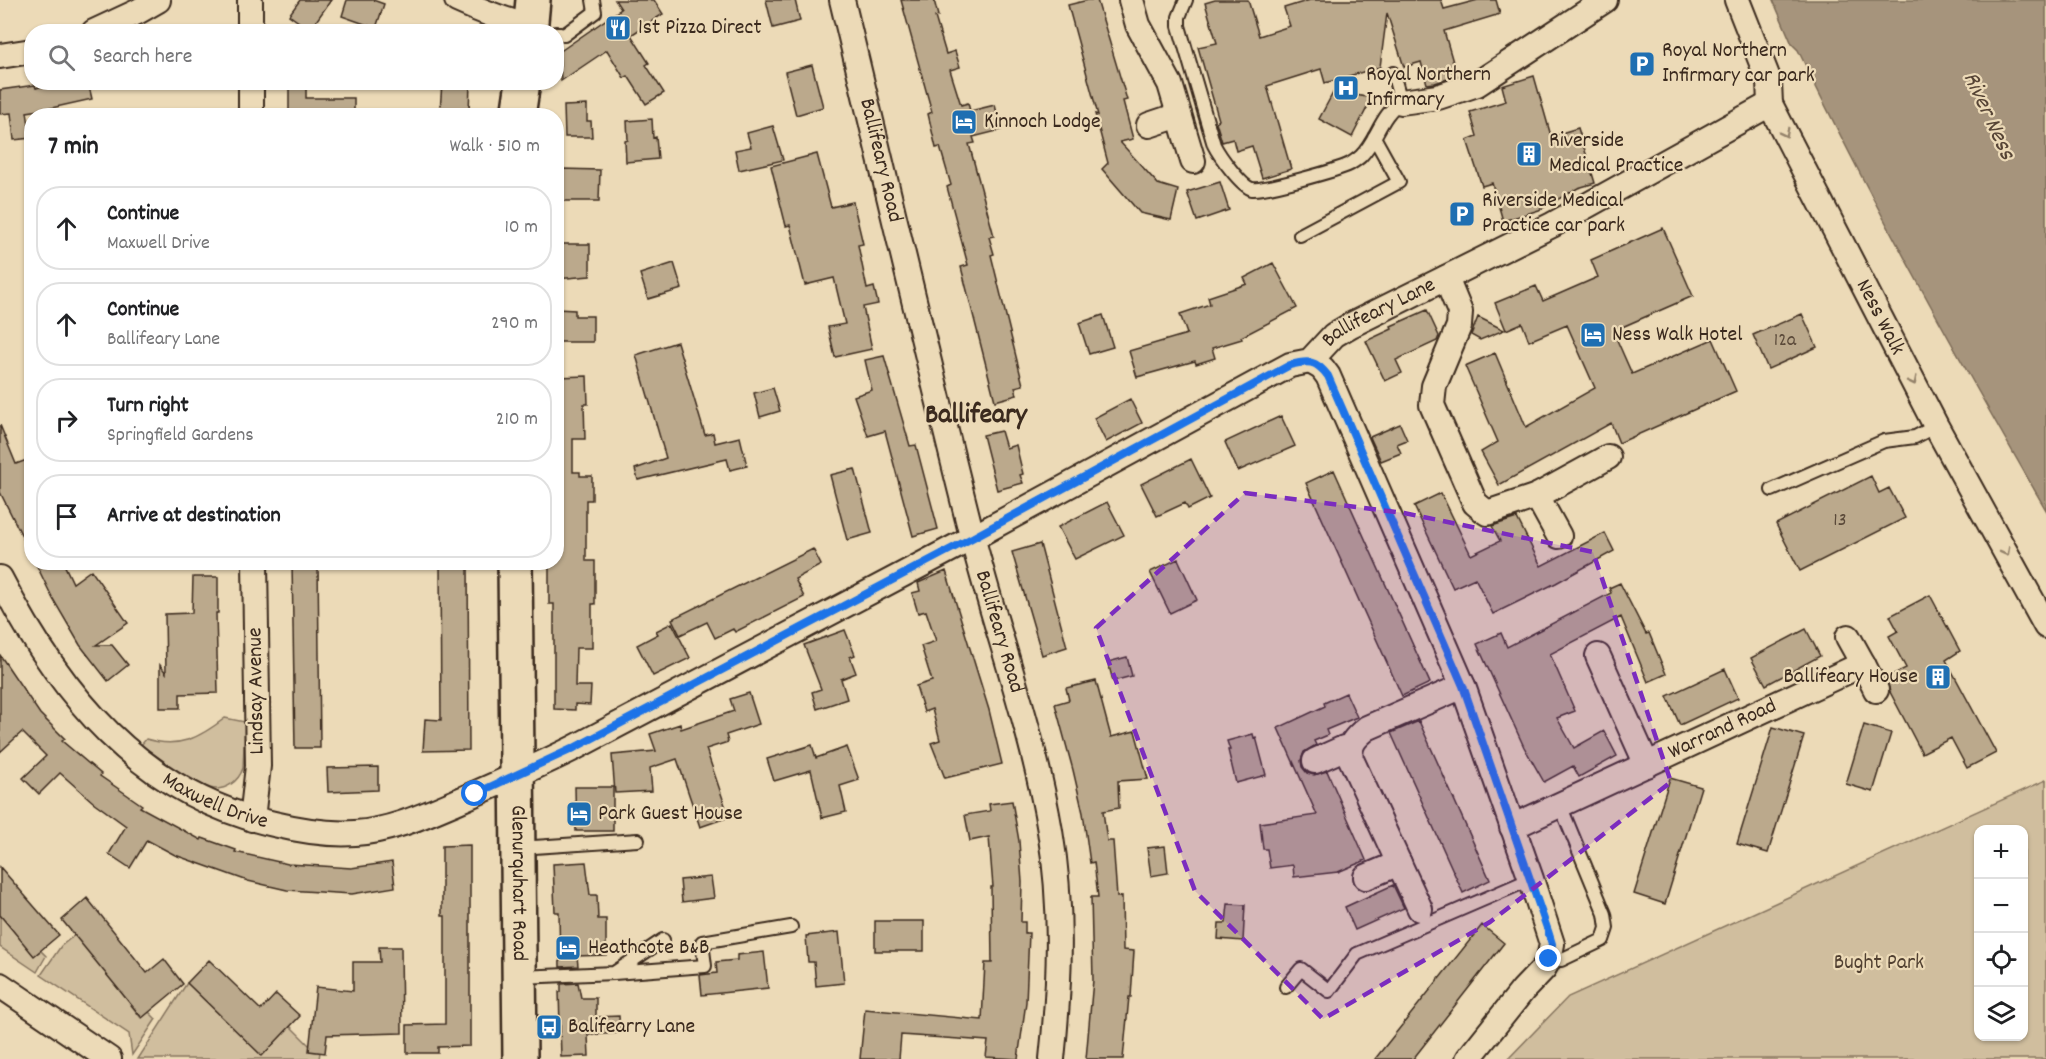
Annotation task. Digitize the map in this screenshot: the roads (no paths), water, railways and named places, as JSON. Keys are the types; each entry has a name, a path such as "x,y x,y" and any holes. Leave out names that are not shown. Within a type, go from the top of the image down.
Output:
{"highway":[{"path":"519,108 522,90"},
{"name":"Glenurquhart Road","path":"515,570 520,1059"}],"street":[{"path":"111,24 158,0"},
{"path":"250,0 250,24"},
{"path":"458,0 486,13 536,24"},
{"name":"Ballifeary Road","path":"842,0 972,538 1037,765 1051,831 1059,936 1058,1006 1052,1059"},
{"path":"1131,0 1138,25 1170,84 1193,160"},
{"path":"1401,102 1438,97 1477,84 1605,0"},
{"name":"Ness Walk","path":"1737,0 1769,81 1770,104 1936,426 2046,626"},
{"path":"0,56 24,52"},
{"path":"251,90 251,108"},
{"name":"Ballifeary Lane","path":"517,776 584,743 972,538 1290,365 1311,362 1334,335 1552,225 1770,104"},
{"path":"1149,125 1179,115"},
{"path":"1446,278 1460,312 1459,326 1434,386 1432,405 1475,503 1487,513 1537,496 1608,457"},
{"path":"1311,362 1322,368 1328,376 1463,686 1552,944 1549,959 1544,968 1523,990 1468,1059"},
{"path":"1537,496 1559,536"},
{"name":"Lindsay Avenue","path":"252,819 258,766 255,570"},
{"name":"Maxwell Drive","path":"0,578 16,610 51,667 108,732 158,775 217,807 252,819 298,830 354,834 404,823 517,776"},
{"path":"1848,637 1876,690"},
{"name":"Warrand Road","path":"1598,656 1647,765"},
{"name":"Warrand Road","path":"1512,827 1863,664"},
{"path":"1420,909 1351,759 1350,748 1355,738 1367,728 1463,686"},
{"path":"1315,761 1344,748 1350,748"},
{"path":"1366,877 1399,862"},
{"path":"0,985 109,1059"}],"lane":[{"path":"564,35 595,12 593,0"},
{"path":"1186,0 1179,17 1179,26 1214,144 1217,152 1243,183 1251,189 1259,189 1349,164 1361,156 1391,108 1401,102 1393,73"},
{"path":"1300,235 1399,182 1374,137"},
{"path":"1772,490 1884,441 1915,437 1936,426"},
{"path":"1549,959 1561,960 1603,940 1607,928 1605,914 1560,805"},
{"path":"518,848 638,840"},
{"path":"1286,987 1301,969 1329,992 1357,954 1531,879"},
{"path":"519,977 705,966 702,942 791,927"},
{"path":"614,973 663,940"}],"water":[{"name":"River Ness","path":"1773,0 2046,0 2046,510 1887,225 1798,50 1792,44"}],"place":[{"name":"1st Pizza Direct","path":"618,28"},
{"name":"Royal Northern Infirmary car park","path":"1642,64"},
{"name":"Royal Northern Infirmary","path":"1346,88"},
{"name":"Kinnoch Lodge","path":"964,122"},
{"name":"Riverside Medical Practice","path":"1529,154"},
{"name":"Riverside Medical Practice car park","path":"1462,214"},
{"name":"Ness Walk Hotel","path":"1593,335"},
{"name":"Ballifeary House","path":"1938,677"},
{"name":"Park Guest House","path":"579,814"},
{"name":"Heathcote B&B","path":"568,948"},
{"name":"Balifearry Lane","path":"549,1027"}],"district":[{"name":"Ballifeary","path":"976,417"}],"park label":[{"name":"Bught Park","path":"1879,963"}]}
